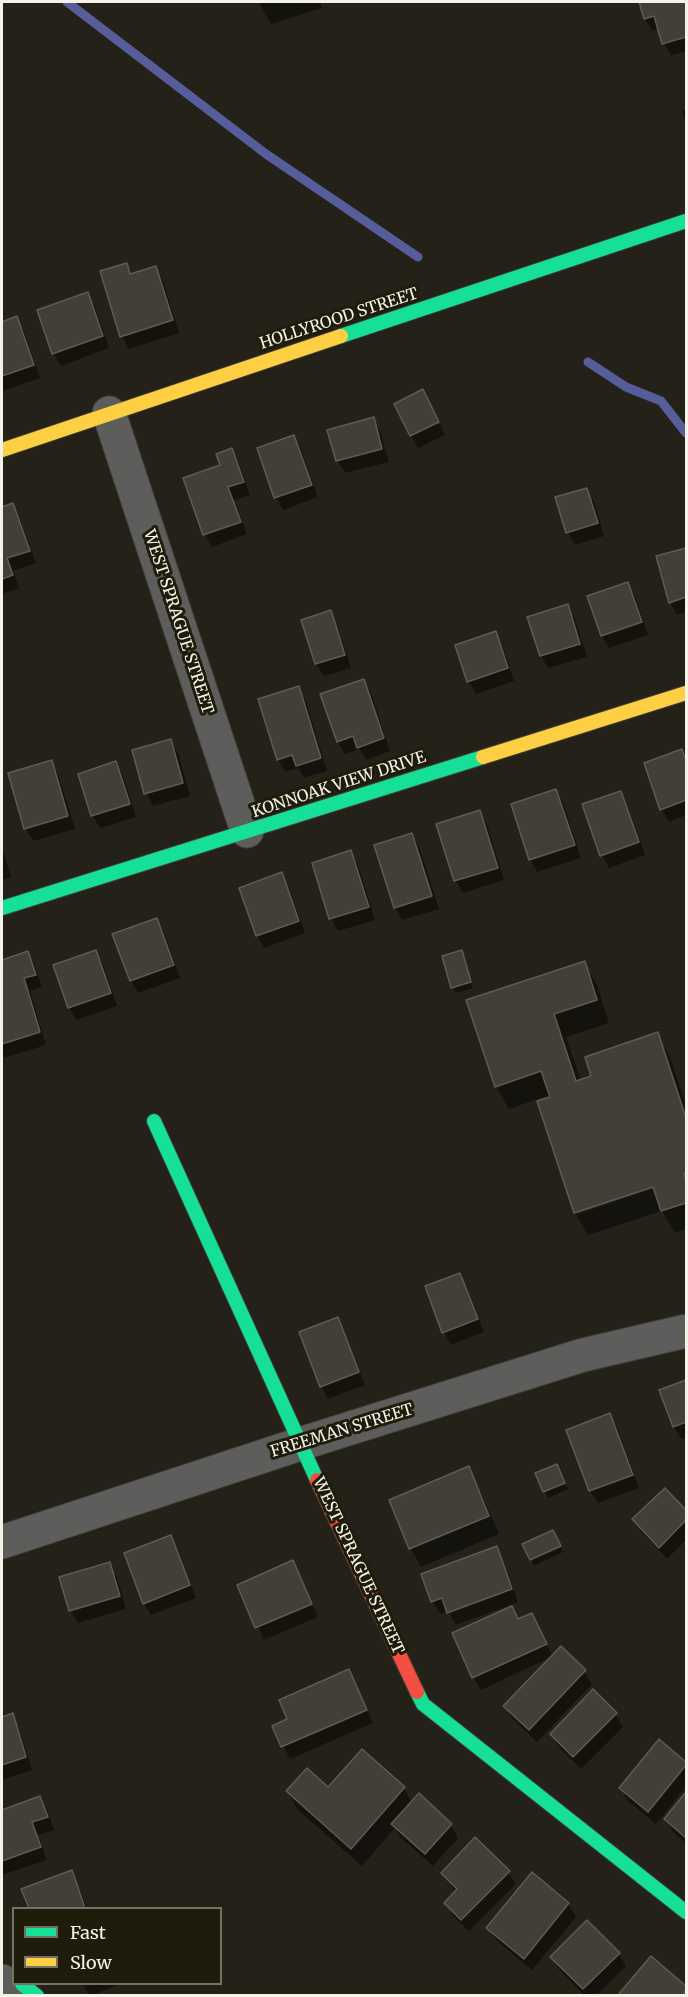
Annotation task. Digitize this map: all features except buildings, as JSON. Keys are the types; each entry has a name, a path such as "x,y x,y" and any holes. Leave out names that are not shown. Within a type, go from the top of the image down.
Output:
{"street":[{"name":"HOLLYROOD STREET","path":"2,450 687,221"},
{"name":"WEST SPRAGUE STREET","path":"109,413 247,831"},
{"name":"KONNOAK VIEW DRIVE","path":"2,908 687,693"},
{"name":"WEST SPRAGUE STREET","path":"154,1121 300,1443 423,1704 687,1912"},
{"name":"FREEMAN STREET","path":"2,1542 300,1443 583,1355 687,1331"},
{"path":"2,1981 8,1995"},
{"path":"24,1985 37,1995"}],"waterway":[{"path":"67,2 266,154 418,257"},
{"path":"588,362 626,387 661,401 686,433"}],"traffic: fast":[{"path":"341,336 686,221"},
{"path":"2,908 483,757"},
{"path":"154,1121 317,1480"},
{"path":"417,1692 423,1704 686,1912"},
{"path":"23,1985 37,1996"}],"traffic: slow":[{"path":"2,450 341,336"},
{"path":"483,757 686,693"}],"traffic: jam":[{"path":"317,1480 417,1692"}]}
